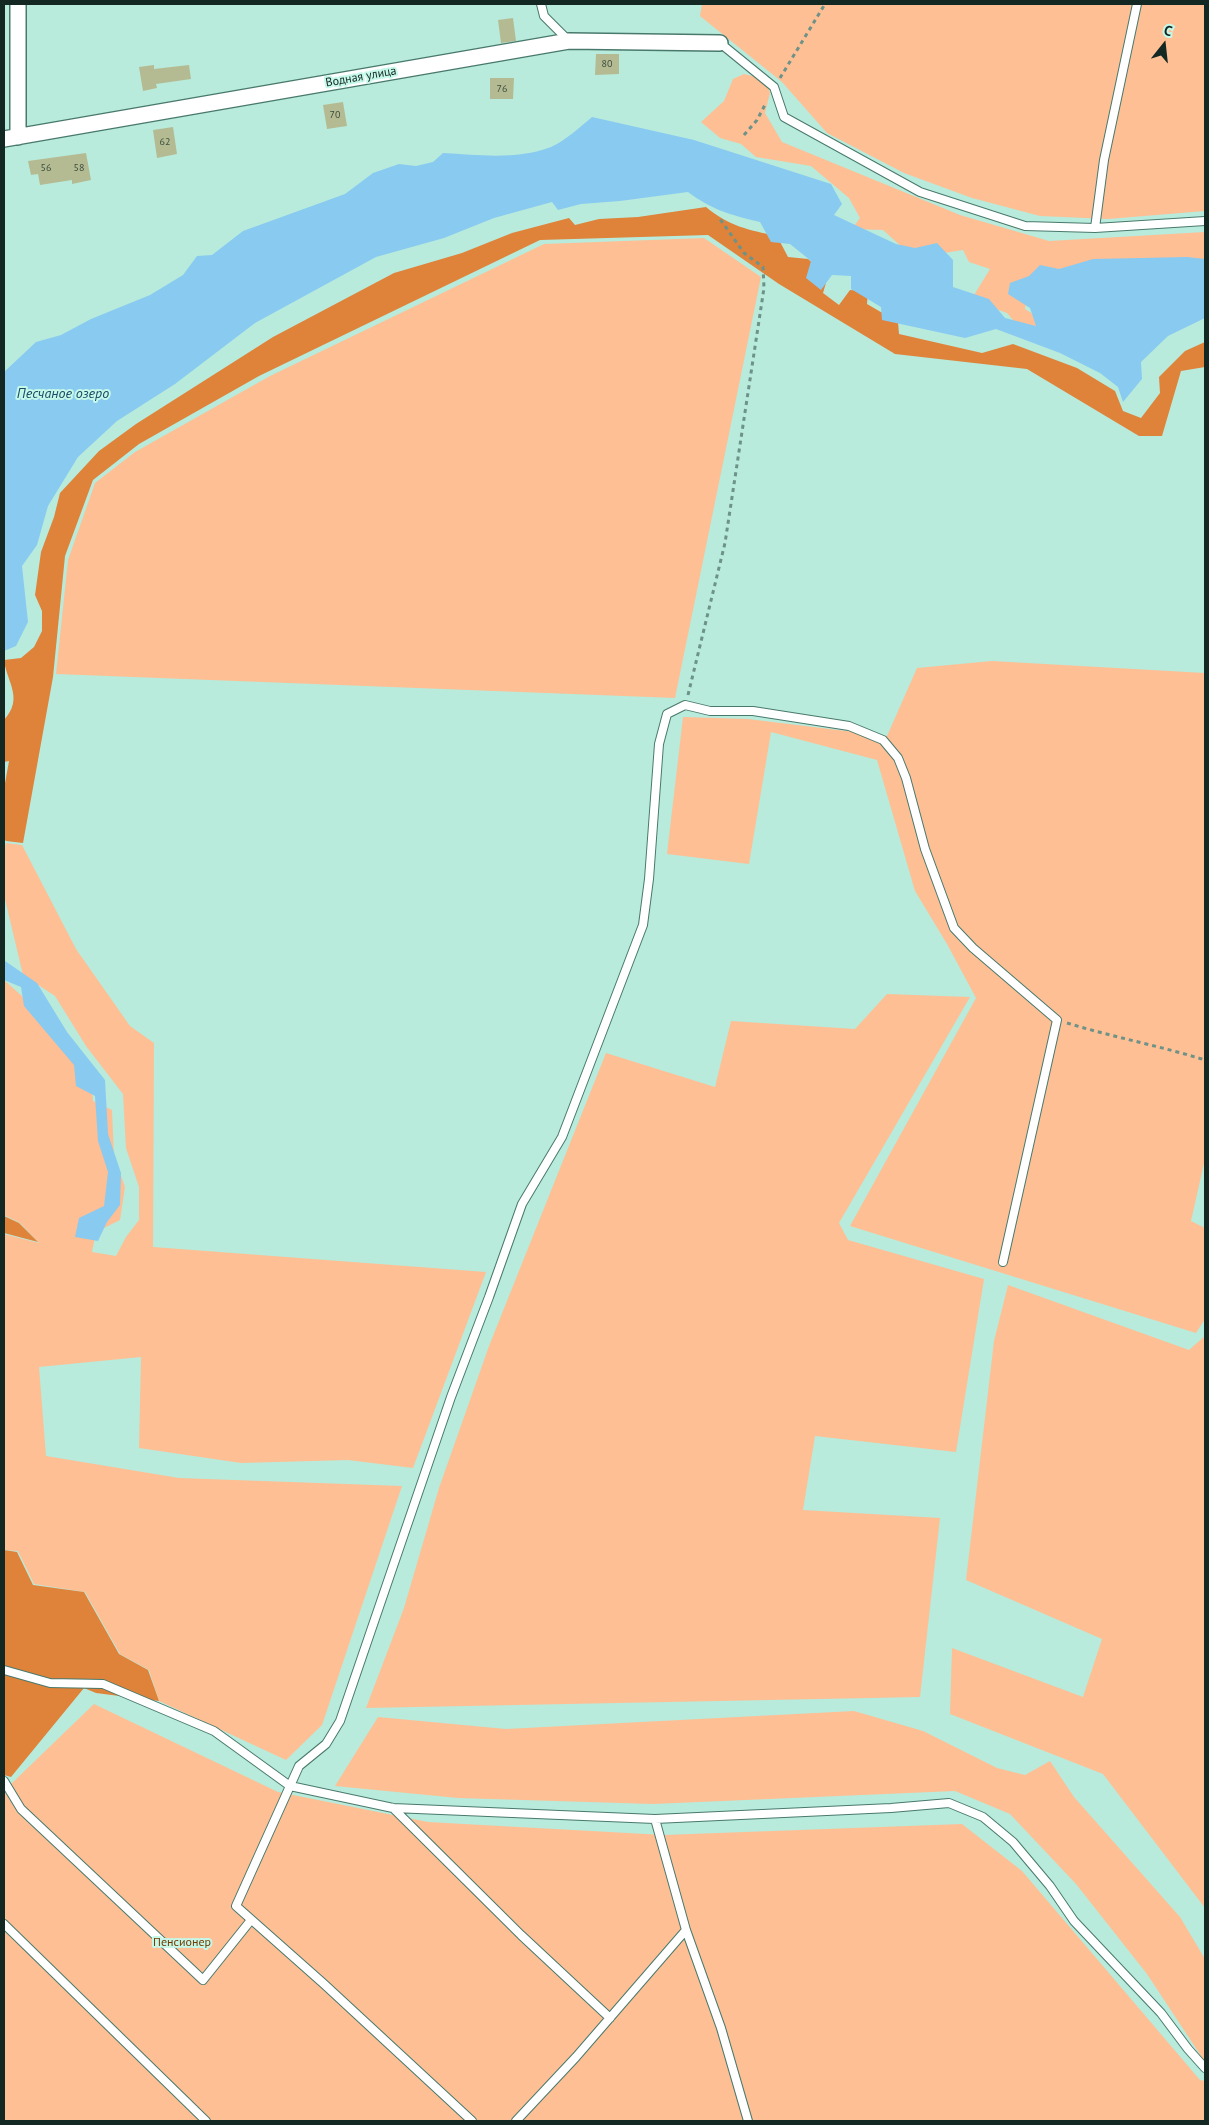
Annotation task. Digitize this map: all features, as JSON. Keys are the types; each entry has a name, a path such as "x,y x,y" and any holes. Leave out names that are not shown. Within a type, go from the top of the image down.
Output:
{"street":[{"path":"11,138 18,4"},
{"name":"Водная улица","path":"11,138 569,41 720,43"}],"lane":[{"path":"541,4 544,16 569,41"},
{"path":"1095,228 1104,160 1137,4"},
{"path":"720,43 774,87 784,118 920,192 1026,226 1095,228 1205,221"},
{"path":"472,2121 332,1990 236,1906 299,1766 326,1744 340,1721 451,1396 522,1204 562,1137 643,925 649,879 659,744 667,714 685,705 710,711 754,711 849,726 883,740 898,758 906,778 925,848 954,928 973,948 1057,1020 1003,1262"},
{"path":"4,1670 50,1683 103,1684 214,1731 290,1786 393,1808 655,1819 891,1808 949,1803 982,1817 1013,1842 1050,1886 1074,1921 1161,2013 1205,2068"},
{"path":"4,1781 21,1809 203,1980 251,1920"},
{"path":"393,1808 521,1935 610,2018"},
{"path":"655,1819 686,1930 721,2028 748,2121"},
{"path":"4,1924 206,2121"},
{"path":"516,2121 610,2018 686,1930"}],"path":[{"path":"744,135 757,120 774,87 825,4"},
{"path":"685,705 725,544 764,288 763,267 744,253 720,219"},
{"path":"1057,1020 1098,1032 1152,1044 1205,1060"}],"green space":[{"path":"702,4 1205,4 1205,211 1108,219 1040,216 972,198 904,173 827,133 782,82 700,16"},
{"path":"744,74 765,79 770,93 765,113 782,142 960,215 1049,241 1205,232 1205,271 1027,296 1025,309 1047,323 1023,332 1007,313 971,300 990,269 969,262 963,250 931,255 903,248 883,230 852,229 860,218 849,198 811,166 756,157 741,144 720,138 701,122 724,101 733,79"},
{"path":"704,238 761,277 675,698 56,674 68,560 95,483 135,452 270,376 544,244"},
{"path":"992,661 1205,673 1205,1159 1191,1221 1205,1228 1205,1319 1196,1333 850,1226 976,998 947,944 915,891 877,760 771,732 749,864 667,854 683,717 748,719 887,736 917,668"},
{"path":"6,843 22,845 76,949 130,1026 154,1043 153,1247 486,1272 413,1468 348,1460 241,1463 139,1448 141,1357 39,1367 46,1456 179,1478 402,1486 322,1725 286,1760 159,1701 149,1670 120,1654 85,1592 34,1584 18,1551 4,1550 4,1234 39,1243 20,1223 4,1215 4,980 23,997 91,1080 93,1101 112,1110 114,1156 125,1187 120,1220 96,1232 92,1252 116,1256 126,1237 139,1220 139,1187 126,1148 123,1094 86,1046 55,996 23,975 4,895 4,850"},
{"path":"887,994 970,997 839,1223 848,1240 984,1279 956,1452 815,1436 803,1510 940,1518 920,1697 366,1708 404,1608 439,1488 489,1346 606,1053 715,1087 731,1021 855,1029"},
{"path":"1008,1285 1189,1350 1205,1336 1205,1908 1103,1774 950,1714 952,1648 1083,1697 1102,1639 966,1580 994,1341"},
{"name":"Пенсионер","path":"94,1704 278,1792 428,1822 664,1835 962,1824 1022,1871 1200,2080 1205,2081 1205,2121 4,2121 4,1781 11,1784"},
{"path":"854,1711 923,1731 997,1768 1025,1775 1050,1761 1074,1797 1180,1917 1205,1959 1205,2062 1147,1974 1076,1884 1010,1814 955,1791 653,1804 458,1798 335,1786 378,1717 506,1729"}],"shaded area":[{"path":"706,207 731,223 757,232 777,236 788,257 808,259 828,276 823,293 839,305 850,290 868,291 867,304 898,322 899,334 982,353 1013,344 1077,368 1115,391 1123,411 1141,418 1160,393 1159,377 1185,351 1205,342 1205,367 1181,371 1162,436 1139,436 1027,369 895,354 779,284 708,235 540,240 259,376 139,444 93,480 65,556 53,677 23,843 6,841 4,839 4,789 9,761 4,762 4,720 10,712 14,697 4,660 21,658 34,647 42,631 42,611 35,595 41,552 54,517 60,493 99,451 136,424 273,337 394,273 462,253 512,233 569,218 575,225 599,219 638,217"},
{"path":"4,1216 19,1223 38,1242 4,1233"},
{"path":"4,1550 17,1552 33,1585 84,1592 119,1654 148,1670 159,1701 96,1693 84,1688 11,1777 4,1775"}],"water":[{"name":"Песчаное озеро","path":"592,117 694,140 831,184 842,204 834,215 896,244 915,248 937,243 953,260 953,287 989,299 1005,318 1036,326 1030,308 1008,294 1010,283 1029,276 1040,265 1059,269 1093,259 1187,257 1205,259 1205,318 1168,336 1141,362 1142,379 1123,402 1118,387 1100,373 1060,353 996,329 965,338 882,320 881,307 851,289 851,276 832,275 821,290 806,278 811,261 790,244 771,242 760,222 722,211 688,192 581,204 558,210 552,202 494,218 444,238 376,257 255,323 175,384 117,421 78,457 48,506 37,545 22,566 28,622 16,646 4,651 4,372 36,342 61,335 91,319 150,295 183,275 197,256 212,255 243,231 345,194 373,173 399,164 416,166 433,162 443,153 498,156 538,151 562,141"},
{"path":"4,957 5,961 37,983 67,1032 105,1080 108,1134 121,1173 120,1205 107,1222 98,1241 75,1237 79,1218 104,1206 108,1172 98,1141 95,1096 76,1086 74,1065 24,1006 21,987 4,980"}],"building":[{"path":"513,18 516,41 501,43 498,20"},
{"path":"596,54 619,54 619,74 595,75"},
{"path":"154,65 154,69 189,65 191,79 156,84 157,88 143,91 139,67"},
{"path":"490,78 514,78 513,99 490,99"},
{"path":"343,102 347,126 327,129 323,105"},
{"path":"173,127 177,154 157,158 153,130"},
{"path":"86,153 91,180 72,184 72,180 40,185 38,174 31,175 28,161"}]}
